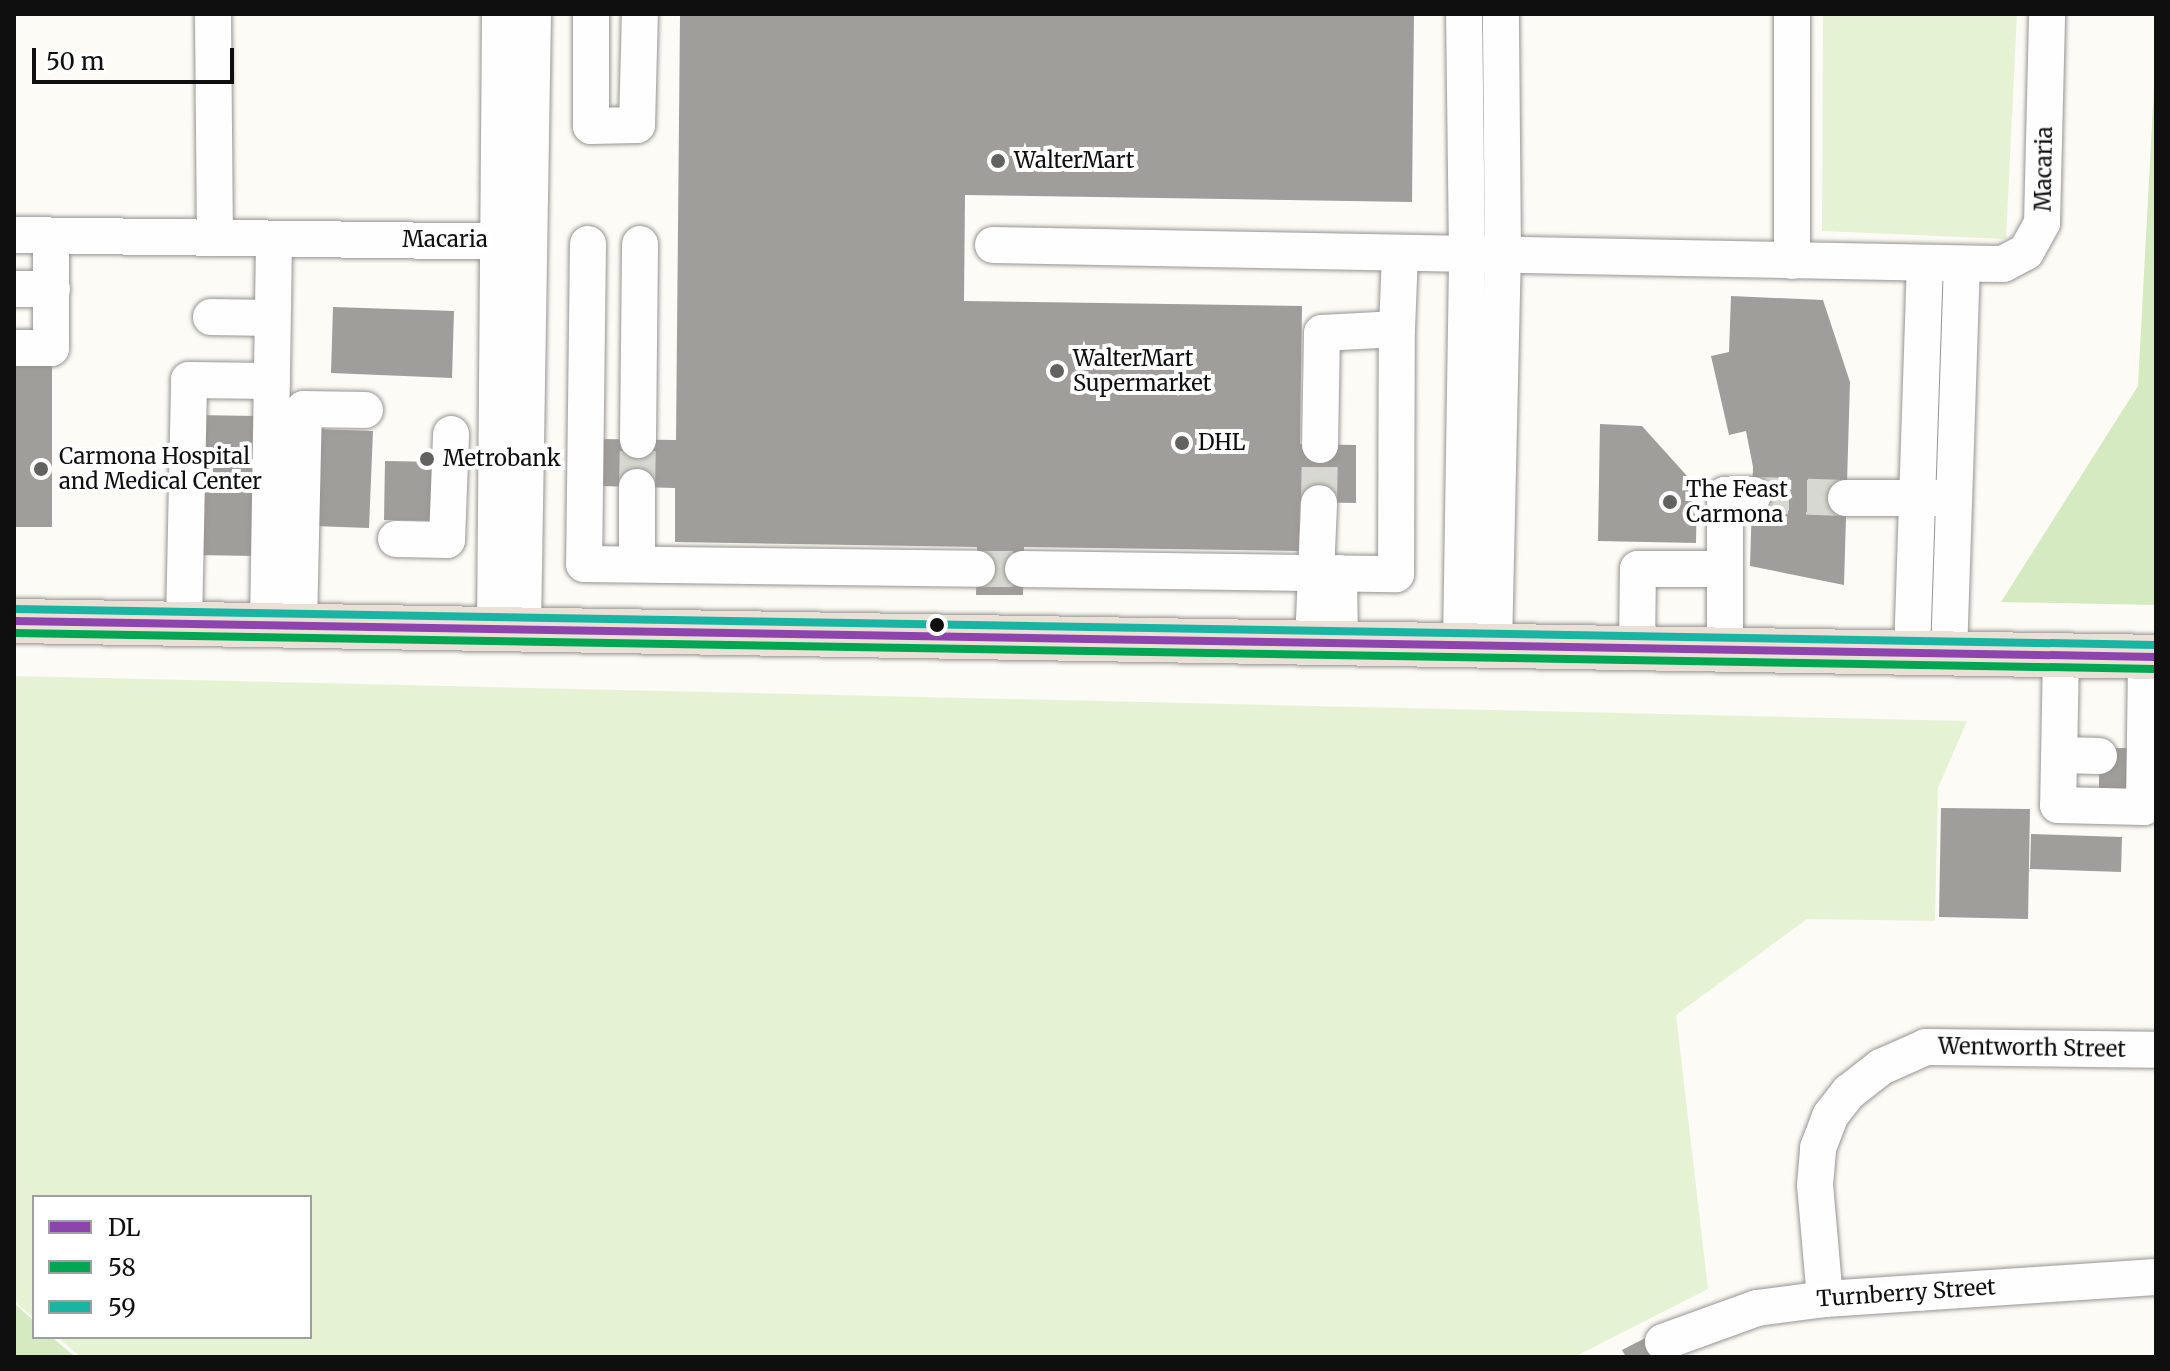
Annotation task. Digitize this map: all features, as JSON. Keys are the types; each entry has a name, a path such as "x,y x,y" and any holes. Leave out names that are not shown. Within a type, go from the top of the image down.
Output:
{"highway":[{"path":"14,621 2151,657"}],"street":[{"path":"213,14 215,238"},
{"name":"Macaria","path":"14,235 514,242 500,14"},
{"path":"509,629 514,242 533,14"},
{"path":"591,14 591,126 637,125 640,14"},
{"path":"1464,14 1477,646"},
{"path":"1477,646 1503,255 1501,14"},
{"path":"1792,14 1792,261"},
{"name":"Macaria","path":"1925,263 2003,264 2026,252 2042,223 2047,14"},
{"path":"14,348 51,348 51,236"},
{"path":"274,239 272,381 283,625"},
{"path":"588,244 584,564 977,569"},
{"path":"638,440 640,244"},
{"path":"993,245 1925,263 1918,498 1931,653"},
{"path":"1023,569 1396,574 1400,253"},
{"path":"1931,653 1954,498 1962,264"},
{"path":"14,289 52,289"},
{"path":"587,300 639,302"},
{"path":"211,317 272,318"},
{"path":"1320,445 1322,333 1397,329"},
{"path":"184,624 189,380 272,381"},
{"path":"283,625 304,409 365,410"},
{"path":"396,539 447,540 451,434"},
{"path":"637,487 637,564"},
{"path":"1725,650 1725,495 1753,495"},
{"path":"1846,498 1954,498"},
{"path":"1319,503 1327,573 1327,642"},
{"path":"1637,648 1638,569 1725,569"},
{"path":"2061,655 2058,805 2144,807 2124,756 2151,657"},
{"path":"2059,755 2124,756"},
{"name":"Wentworth Street","path":"1825,1299 1815,1185 1818,1148 1830,1116 1849,1092 1881,1067 1926,1047 2156,1050"},
{"name":"Turnberry Street","path":"1663,1342 1757,1308 1825,1299 2156,1277"}],"green space":[{"path":"1823,14 2017,14 2006,239 1822,231"},
{"path":"2156,49 2156,605 2001,602 2138,386"},
{"path":"14,676 1967,721 1938,788 1935,921 1807,919 1676,1015 1708,1289 1574,1357 81,1357 59,1339 312,1339 312,1195 32,1195 32,1316 14,1301"},
{"path":"14,1303 32,1319 32,1339 54,1339 75,1357 14,1357"}],"building":[{"name":"WalterMart","path":"680,14 1414,14 1412,202 965,195 964,301 1302,306 1300,444 1356,445 1356,503 1300,502 1299,551 1024,547 1023,595 976,595 977,547 675,542 675,488 599,486 599,439 676,440"},
{"path":"1731,296 1823,300 1850,382 1844,585 1750,566 1753,467 1746,431 1729,435 1711,356 1729,352"},
{"path":"333,307 454,311 452,378 331,373"},
{"path":"14,357 52,357 52,527 14,527"},
{"path":"196,415 257,416 255,556 194,555"},
{"path":"1600,424 1642,426 1697,487 1696,543 1598,541"},
{"path":"316,429 373,431 369,528 313,526"},
{"path":"385,461 443,462 443,521 384,520"},
{"path":"2099,748 2128,748 2128,803 2099,802"},
{"path":"1941,808 2030,809 2028,919 1939,917"},
{"path":"2031,834 2122,837 2121,872 2030,869"},
{"path":"1657,1332 1671,1357 1626,1357 1622,1350"}],"tunnel":[{"path":"637,487 638,440"},
{"path":"1319,503 1320,445"},
{"path":"1753,495 1846,498"},
{"path":"977,569 1023,569"}],"transit line":[{"name":"59","path":"14,609 2156,645"},
{"name":"DL","path":"14,621 2156,657"},
{"name":"58","path":"14,633 2156,669"}],"place":[{"name":"WalterMart","path":"998,161"},
{"name":"WalterMart Supermarket","path":"1057,371"},
{"name":"DHL","path":"1182,443"},
{"name":"Metrobank","path":"427,459"},
{"name":"Carmona Hospital and Medical Center","path":"41,469"},
{"name":"The Feast Carmona","path":"1670,502"}]}
